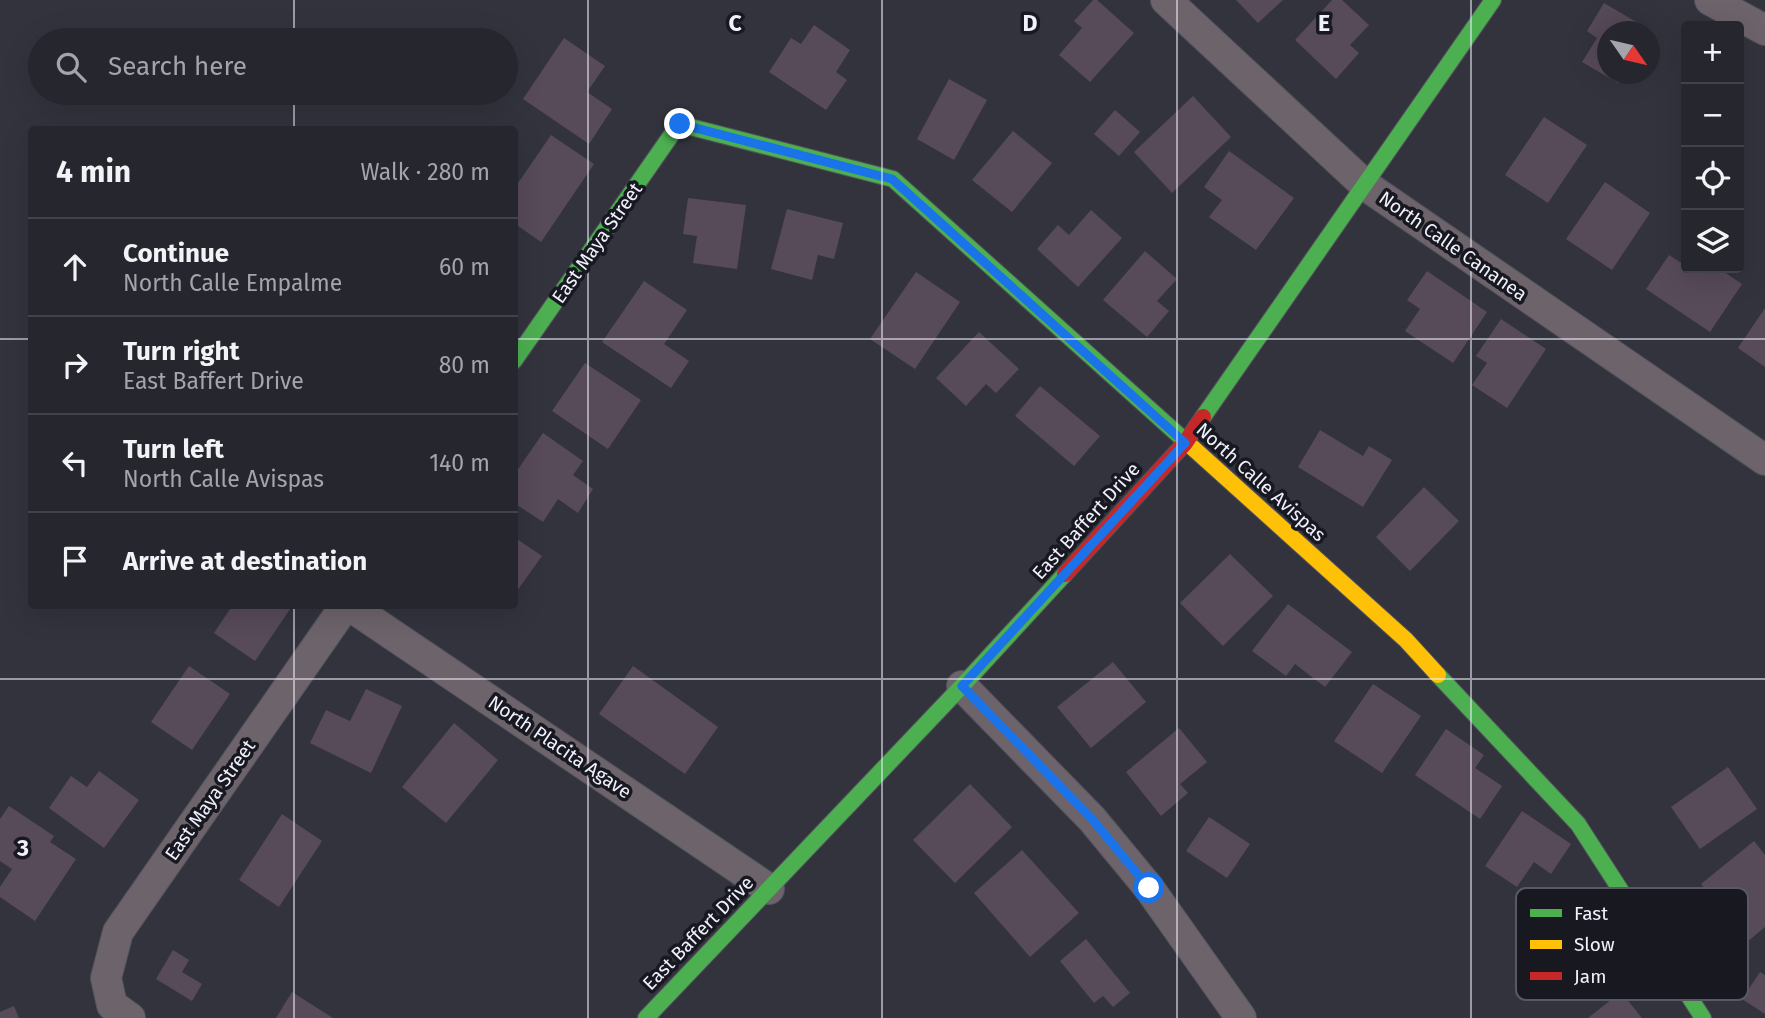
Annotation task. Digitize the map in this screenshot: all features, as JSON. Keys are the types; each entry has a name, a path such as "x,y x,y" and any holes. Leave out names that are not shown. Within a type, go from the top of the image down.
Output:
{"street":[{"name":"North Calle Cananea","path":"1167,0 1365,185 1765,460"},
{"name":"East Baffert Drive","path":"646,1018 962,686 1185,443 1493,0"},
{"path":"1710,0 1765,30"},
{"name":"East Maya Street","path":"518,355 680,124"},
{"name":"North Calle Avispas","path":"680,124 892,179 1406,640 1578,824 1619,888"},
{"name":"East Maya Street","path":"121,1011 106,978 118,932 343,609"},
{"name":"North Placita Agave","path":"354,609 769,889"},
{"path":"962,686 1092,819 1149,888 1241,1018"},
{"name":"North Calle Avispas","path":"1691,1000 1703,1018"}],"building":[{"path":"1093,0 1097,0 1134,33 1090,82 1059,55 1082,28 1074,21"},
{"path":"1236,0 1283,0 1258,23"},
{"path":"1332,0 1342,0 1369,25 1350,45 1359,53 1336,79 1295,40"},
{"path":"1604,3 1635,21 1597,21 1597,38 1587,31"},
{"path":"814,25 850,50 836,72 847,80 826,110 769,72 791,38 801,44"},
{"path":"564,38 605,66 587,92 612,109 589,144 523,99"},
{"path":"1597,38 1597,71 1582,62"},
{"path":"949,79 987,100 954,160 917,139"},
{"path":"1193,96 1231,137 1172,193 1134,152"},
{"path":"1115,110 1140,132 1119,156 1094,134"},
{"path":"1544,117 1587,145 1548,203 1505,175"},
{"path":"1013,131 1052,163 1012,212 972,180"},
{"path":"551,135 594,164 541,242 518,226 518,183"},
{"path":"1229,151 1294,198 1256,250 1209,217 1222,200 1204,187"},
{"path":"1605,182 1650,213 1612,270 1566,239"},
{"path":"688,198 746,205 737,269 693,263 697,236 683,234"},
{"path":"787,209 843,223 834,259 818,255 812,280 771,269"},
{"path":"1091,210 1122,238 1078,287 1037,249 1058,225 1069,235"},
{"path":"1145,251 1177,279 1157,301 1169,311 1147,337 1103,300"},
{"path":"1669,255 1681,263 1681,273 1726,273 1742,284 1710,332 1646,289"},
{"path":"1427,271 1487,312 1453,363 1405,331 1420,309 1407,300"},
{"path":"916,272 960,302 915,369 870,339"},
{"path":"644,281 687,310 664,344 689,361 671,388 602,342"},
{"path":"1765,308 1765,367 1738,348"},
{"path":"1501,319 1546,349 1507,408 1472,385 1487,363 1476,356"},
{"path":"979,332 1019,369 996,393 986,384 966,406 936,378"},
{"path":"585,363 641,400 608,449 552,411"},
{"path":"1040,386 1100,436 1074,466 1015,416"},
{"path":"1320,430 1363,456 1369,446 1392,460 1363,507 1298,467"},
{"path":"543,433 583,461 573,475 593,489 578,513 558,499 543,522 518,506 518,469"},
{"path":"1424,487 1459,521 1410,571 1376,537"},
{"path":"518,540 542,556 518,589"},
{"path":"1230,554 1273,596 1223,646 1180,603"},
{"path":"1288,604 1352,652 1325,687 1295,664 1286,676 1252,651"},
{"path":"230,609 290,609 255,661 214,633"},
{"path":"1113,662 1146,702 1091,748 1057,707"},
{"path":"189,666 230,694 192,750 151,722"},
{"path":"633,666 718,727 685,774 599,714"},
{"path":"1373,684 1421,716 1382,773 1334,741"},
{"path":"366,689 402,706 371,773 310,743 326,710 350,721"},
{"path":"454,723 498,760 446,823 402,787"},
{"path":"1179,728 1207,762 1180,784 1188,793 1161,816 1126,772"},
{"path":"1446,729 1484,755 1475,768 1502,786 1480,819 1415,775"},
{"path":"1728,767 1757,809 1700,849 1671,807"},
{"path":"99,771 139,800 104,848 49,808 71,776 87,787"},
{"path":"970,784 1012,827 955,883 913,840"},
{"path":"9,806 54,836 50,842 76,859 35,921 0,897 0,887 12,869 0,861 0,819"},
{"path":"1522,811 1571,844 1551,874 1534,862 1517,887 1485,866"},
{"path":"282,814 322,841 279,907 239,880"},
{"path":"1209,817 1250,844 1227,878 1186,851"},
{"path":"1754,841 1765,855 1765,927 1748,941 1748,888 1704,888 1701,884"},
{"path":"1022,850 1079,913 1030,957 974,893"},
{"path":"1086,939 1130,993 1113,1007 1103,996 1094,1003 1060,961"},
{"path":"173,950 189,960 182,972 202,984 192,1001 156,979"},
{"path":"1760,972 1765,975 1765,1014 1744,1000 1748,1000 1748,990"},
{"path":"292,992 333,1018 276,1018"},
{"path":"1611,1000 1627,1000 1642,1018 1588,1018"},
{"path":"14,1006 19,1018 0,1018 0,1012"}],"traffic: fast":[{"path":"1203,417 1493,0"},
{"path":"518,355 679,124 893,179 1193,448"},
{"path":"646,1018 1065,574"},
{"path":"1438,675 1578,824 1619,888"},
{"path":"1691,1000 1703,1018"}],"traffic: slow":[{"path":"1193,448 1406,640 1438,675"}],"traffic: jam":[{"path":"1065,574 1185,443 1203,417"}],"route":[{"path":"680,124 892,179 1185,443 962,686 1092,819 1149,888"}]}
